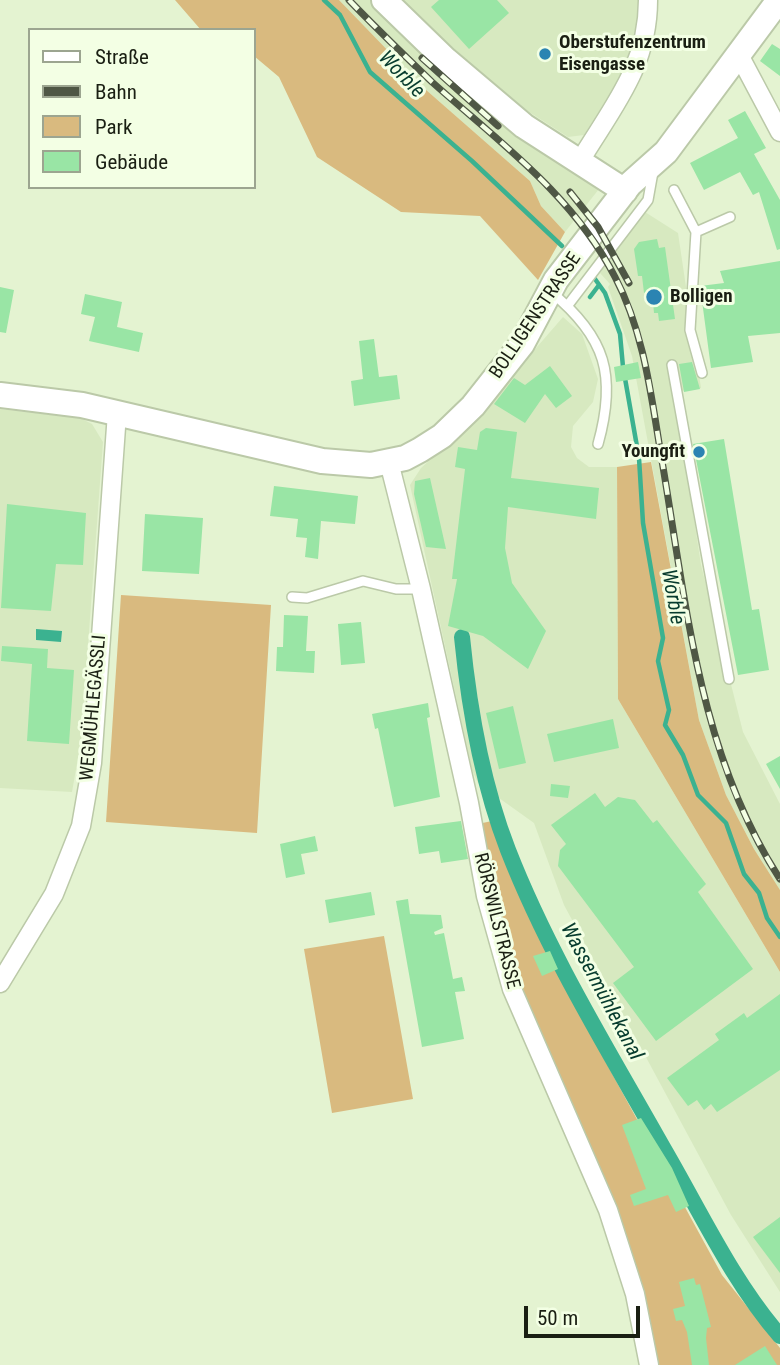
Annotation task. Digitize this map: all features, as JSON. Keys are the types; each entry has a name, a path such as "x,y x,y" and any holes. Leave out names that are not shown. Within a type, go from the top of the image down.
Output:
{"main road":[{"path":"384,0 487,96 524,126 625,191"},
{"name":"BOLLIGENSTRASSE","path":"0,395 82,405 322,461 371,465 389,462 425,448 468,412 559,298 625,191 655,164 779,0"}],"street":[{"path":"580,161 638,64 646,38 649,0"},
{"path":"738,53 780,132"},
{"name":"WEGMÜHLEGÄSSLI","path":"0,983 54,894 81,826 92,763 117,413"},
{"name":"RÖRSWILSTRASSE","path":"389,462 421,589 469,803 486,896 512,989 608,1210 635,1294 649,1365"}],"lane":[{"path":"598,444 608,398 606,374 592,332 559,298 648,200 655,164"},
{"path":"674,190 695,232 690,330 702,373"},
{"path":"695,232 730,217"},
{"path":"672,365 729,679"},
{"path":"292,597 307,598 363,582 396,589 421,589"}],"shaded area":[{"path":"339,0 371,0 517,134 599,189 565,232 541,206 530,181 425,89"},
{"name":"Oberstufenzentrum Eisengasse","path":"401,0 638,0 636,38 626,69 584,135 568,137 509,99"},
{"path":"645,212 678,233 701,388 675,392 701,565 743,732 780,804 780,890 754,849 726,795 699,720 632,356 608,287 610,284 600,273"},
{"path":"563,317 582,334 598,379 593,402 573,426 571,447 577,458 589,467 617,467 618,699 780,972 780,1292 731,1215 564,905 534,823 478,783 472,770 410,485 421,468 471,423"},
{"path":"0,409 80,418 92,424 103,442 81,741 72,792 0,788"},
{"path":"36,629 62,631 61,642 36,640"}],"green space":[{"path":"175,0 339,0 425,89 530,181 541,206 565,232 538,280 480,216 401,212 317,157 279,77 256,58 256,28 199,28"},
{"path":"651,462 699,720 726,795 754,849 780,890 780,972 618,699 617,467"},
{"path":"121,595 271,605 257,833 106,822"},
{"path":"492,821 522,900 562,982 722,1275 780,1348 780,1365 649,1365 635,1294 512,989 473,825"},
{"path":"384,936 413,1099 332,1113 304,949"}],"building":[{"path":"439,0 497,0 509,13 469,49 431,7"},
{"path":"772,44 780,49 780,76 760,61"},
{"path":"745,111 766,148 754,154 780,200 780,249 777,250 759,192 753,195 740,172 704,190 690,163 738,138 728,120"},
{"path":"657,239 659,248 665,247 675,319 659,321 658,313 654,313 653,302 649,303 647,292 644,293 642,276 638,276 634,249 639,242"},
{"path":"780,261 780,333 748,336 753,362 711,368 700,286 724,283 720,271"},
{"path":"0,287 14,290 6,333 0,332"},
{"path":"85,294 122,302 117,327 143,333 139,352 89,341 95,317 81,314"},
{"path":"374,339 379,377 397,375 400,399 354,406 351,381 363,379 359,341"},
{"path":"638,362 641,378 616,382 614,367"},
{"path":"692,362 700,389 684,392 679,364"},
{"path":"550,366 572,396 556,408 545,394 525,423 494,404 514,378 525,385"},
{"path":"486,428 517,432 511,478 599,488 596,519 508,507 505,548 512,583 546,631 528,669 483,636 448,626 457,579 452,579 465,469 455,467 458,447 477,450 480,432"},
{"path":"724,439 752,610 759,609 769,670 738,675 693,444"},
{"path":"430,478 446,549 426,547 414,494 415,481"},
{"path":"274,486 358,496 355,524 321,521 318,559 305,557 307,538 296,537 298,519 270,516"},
{"path":"7,504 86,513 83,565 56,564 51,611 1,608"},
{"path":"145,514 203,518 199,574 142,571"},
{"path":"284,615 308,616 306,651 315,651 314,673 276,671 277,647 283,647"},
{"path":"361,622 365,663 341,665 338,624"},
{"path":"2,646 48,649 47,668 74,670 69,744 27,741 32,664 1,661"},
{"path":"428,703 430,717 427,718 440,797 394,807 378,728 375,729 372,714"},
{"path":"513,706 526,763 499,769 486,713"},
{"path":"613,719 619,748 554,762 547,734"},
{"path":"780,756 780,789 766,764"},
{"path":"551,784 570,786 568,798 550,796"},
{"path":"595,793 605,807 618,797 635,800 653,823 657,820 706,884 698,892 753,969 656,1041 613,983 634,967 558,866 560,850 566,844 551,825"},
{"path":"461,821 468,859 441,863 439,851 419,854 415,827"},
{"path":"315,836 318,851 301,854 305,874 286,878 280,844"},
{"path":"371,892 375,915 329,923 325,900"},
{"path":"408,899 410,914 441,915 443,928 434,932 435,935 444,933 453,979 462,977 465,991 455,992 464,1039 422,1047 396,901"},
{"path":"550,951 558,969 542,976 533,956"},
{"path":"780,994 780,1070 717,1112 711,1104 704,1110 697,1100 688,1106 667,1078 719,1040 715,1034 744,1013 747,1018"},
{"path":"641,1118 672,1168 689,1206 676,1212 668,1195 634,1206 630,1195 646,1189 622,1125"},
{"path":"780,1217 780,1273 753,1237"},
{"path":"694,1278 696,1285 700,1284 711,1327 707,1328 706,1338 709,1365 692,1365 687,1332 682,1320 676,1321 673,1309 685,1306 679,1282"},
{"path":"765,1346 777,1365 735,1365"}],"waterway":[{"name":"Worble","path":"324,0 340,15 370,72 472,161 562,246"},
{"name":"Worble","path":"595,279 605,293 620,334 639,458 643,523 663,638 658,661 669,710 665,725 683,755 698,795 726,823 744,874 759,893 767,918 780,937"},
{"name":"Wassermühlekanal","path":"590,297 599,285"},
{"name":"Wassermühlekanal","path":"462,637 468,691 484,772 499,825 524,889 581,1003 718,1246 747,1293 780,1336"}],"railway":[{"path":"349,0 432,82 533,171 578,220 615,277 633,320 645,364 688,620 713,728 730,780 752,831 780,879"},
{"path":"422,58 498,126"},
{"path":"570,192 598,227 629,283"}],"place":[{"name":"Oberstufenzentrum Eisengasse","path":"545,54"},
{"name":"Bolligen","path":"654,297"},
{"name":"Youngfit","path":"699,452"}]}
